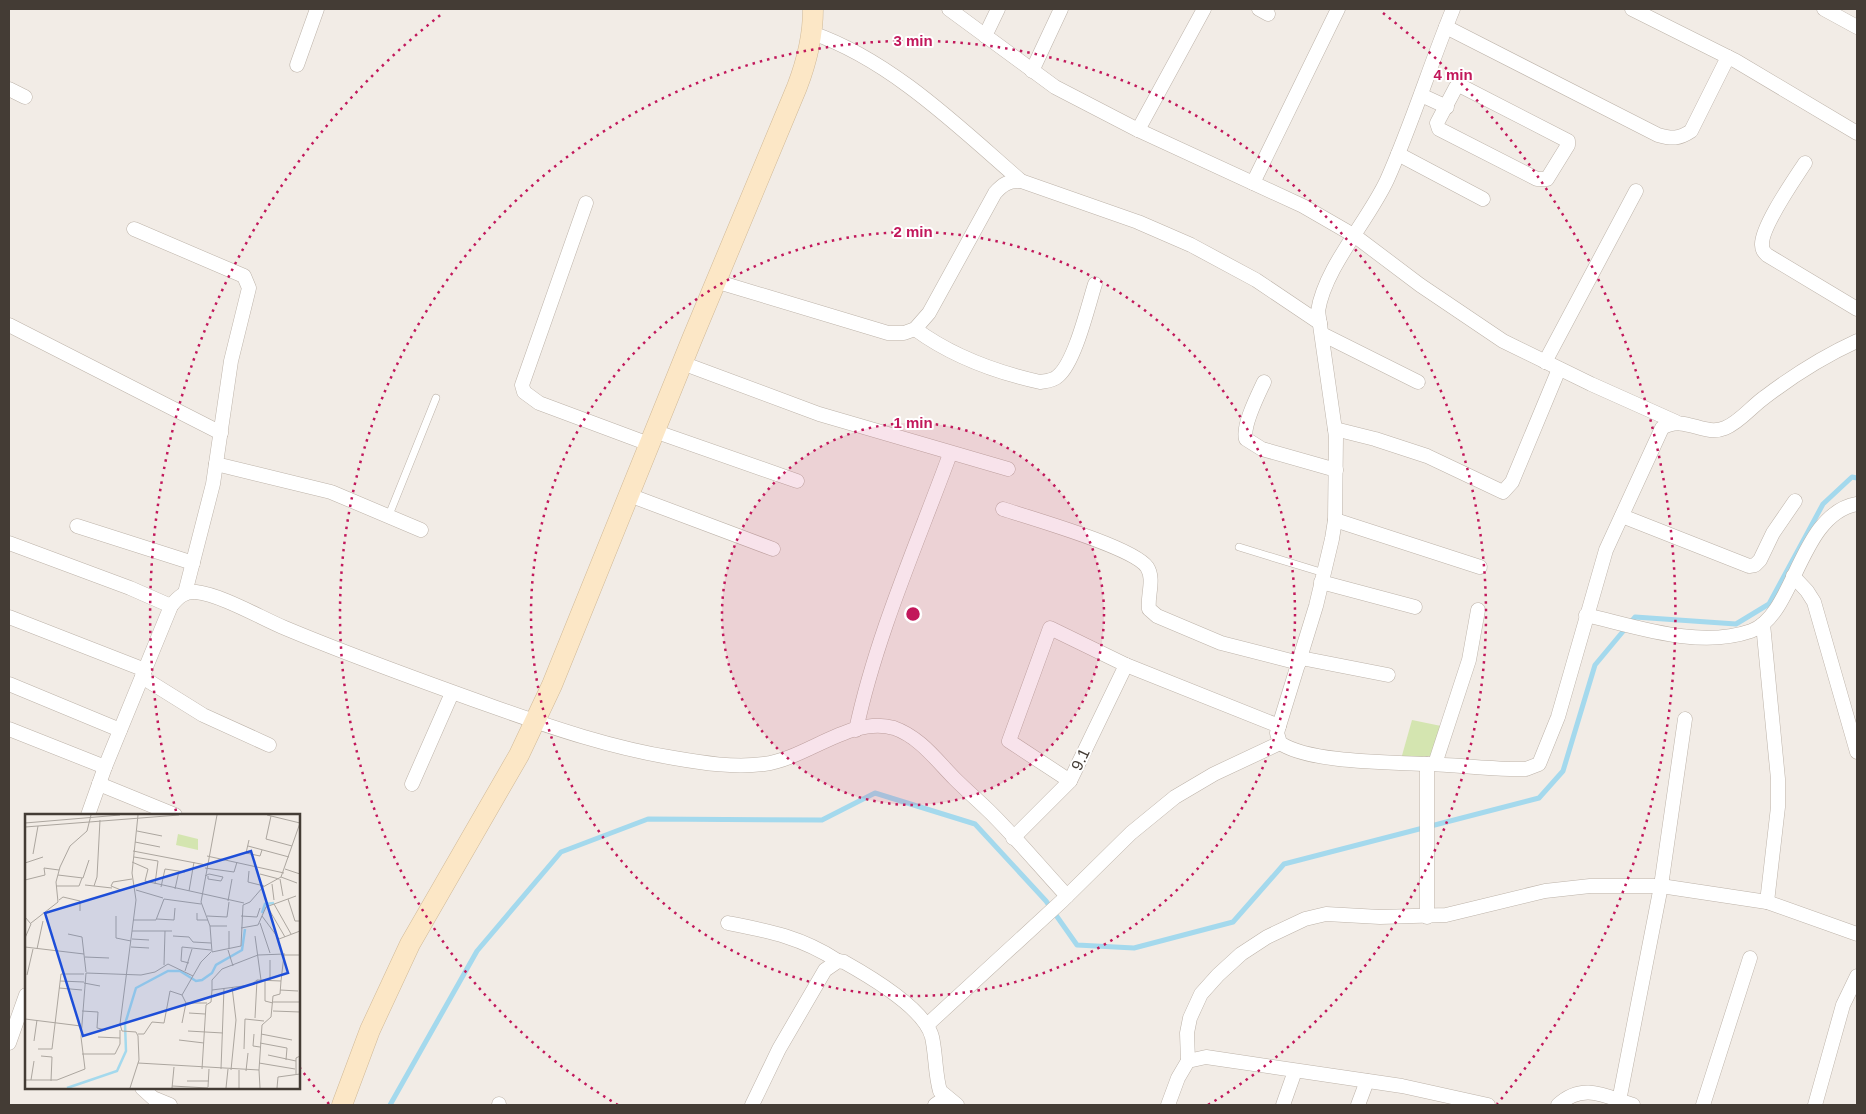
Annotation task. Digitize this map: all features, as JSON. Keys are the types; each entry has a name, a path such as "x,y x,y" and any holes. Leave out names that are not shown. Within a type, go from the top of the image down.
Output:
{"main road":[{"path":"342,1105 370,1030 410,944 492,804 556,677 715,281 785,118 808,58 813,9"}],"street":[{"path":"297,65 317,9"},
{"path":"802,9 813,9"},
{"path":"949,9 1032,71 1092,107 1303,206 1355,236 1459,312 1503,340 1559,369 1676,422 1704,429 1725,428 1782,384 1828,355 1857,341"},
{"path":"984,36 998,9"},
{"path":"1032,71 1061,9"},
{"path":"1138,130 1204,9"},
{"path":"1253,183 1338,9"},
{"path":"1453,9 1386,181 1324,287 1318,311 1335,429 1335,520 1300,660 1277,733 1280,743 1294,750 1326,756 1518,769 1540,764 1558,717 1606,550 1657,436 1662,428 1676,422"},
{"path":"1632,9 1728,57 1857,132"},
{"path":"1824,9 1857,27"},
{"path":"1446,27 1658,135 1668,138 1681,138 1691,131 1728,57"},
{"path":"812,33 851,50 882,69 963,131 1021,182"},
{"path":"1462,85 1563,137 1568,141 1568,145 1547,179 1538,179 1439,129 1437,123 1447,107 1456,87 1462,85"},
{"path":"9,89 25,97"},
{"path":"1420,95 1447,107"},
{"path":"1398,154 1483,199"},
{"path":"1805,162 1771,220 1761,244 1762,250 1767,255 1857,309"},
{"path":"715,281 888,333 904,333 915,329 929,313 995,194 1003,184 1011,181 1021,182 1138,222 1191,245 1256,280 1321,328 1418,382"},
{"path":"1545,362 1636,191"},
{"path":"586,203 522,385 524,392 539,403 797,481"},
{"path":"134,229 244,276 248,281 249,288 231,361 216,464 194,564 185,593"},
{"path":"915,329 951,352 981,365 1040,382 1050,381 1057,377 1070,358 1095,284"},
{"path":"9,325 221,433"},
{"path":"682,363 819,414 950,454 1008,469"},
{"path":"1335,429 1375,439 1427,456 1503,492 1512,482 1559,369"},
{"path":"1264,382 1246,425 1244,433 1246,439 1262,449 1336,470"},
{"path":"856,730 862,700 892,608 950,454"},
{"path":"216,464 331,492 421,530"},
{"path":"629,494 773,549"},
{"path":"1622,516 1749,566 1755,565 1760,560 1773,533 1795,501"},
{"path":"1586,615 1643,628 1703,638 1753,631 1773,613 1824,524 1837,512 1857,504"},
{"path":"1002,509 1113,547 1137,559 1147,567 1150,573 1149,609 1157,616 1221,643 1300,660 1388,675"},
{"path":"1335,520 1480,567"},
{"path":"78,526 194,564"},
{"path":"9,543 130,588 172,606"},
{"path":"1793,576 1814,602 1857,752"},
{"path":"1322,578 1415,607"},
{"path":"88,814 98,784 172,606 185,593 196,592 213,596 352,656 535,722 640,753 704,764 763,764 782,761 856,730 874,726 891,727 912,738 992,814 1065,898"},
{"path":"1426,917 1426,792 1431,764 1469,660 1478,610"},
{"path":"9,617 144,673 204,715 269,744"},
{"path":"1763,624 1777,754 1778,807 1766,902"},
{"path":"1070,781 1009,741 1050,628 1126,666 1279,726"},
{"name":"9.1","path":"1013,838 1070,781 1126,666"},
{"path":"9,684 120,730"},
{"path":"412,784 452,692"},
{"path":"1619,1101 1661,886 1685,719"},
{"path":"9,729 105,767"},
{"path":"927,1025 1065,898 1131,833 1175,797 1214,774 1280,743"},
{"path":"98,784 172,814"},
{"path":"1168,1105 1178,1078 1188,1061 1187,1033 1190,1018 1201,994 1241,954 1267,936 1304,919 1326,914 1426,917 1485,907 1545,891 1590,886 1661,886 1766,902 1857,934"},
{"path":"728,923 791,937 815,946 880,985 915,1012 927,1025 932,1037 937,1082 946,1103"},
{"path":"1703,1105 1750,958"},
{"path":"752,1105 779,1049 825,970 838,961"},
{"path":"1815,1105 1842,1006 1857,976"},
{"path":"9,1044 13,1022 25,998"},
{"path":"1188,1061 1206,1057 1367,1081 1442,1094 1488,1105"},
{"path":"1283,1105 1295,1071"},
{"path":"1358,1105 1367,1081"},
{"path":"143,1089 153,1098 170,1105"},
{"path":"1558,1105 1576,1093 1589,1099 1619,1101 1633,1105"}],"lane":[{"path":"389,515 436,398"},
{"path":"1239,547 1322,578"}],"green space":[{"path":"1412,720 1446,727 1439,755 1401,759"}],"waterway":[{"path":"390,1105 477,951 561,852 648,819 822,820 875,793 975,824 1046,901 1077,945 1134,948 1233,922 1284,864 1539,798 1563,771 1595,665 1635,617 1736,624 1769,604 1823,504 1852,477 1857,478"}]}
